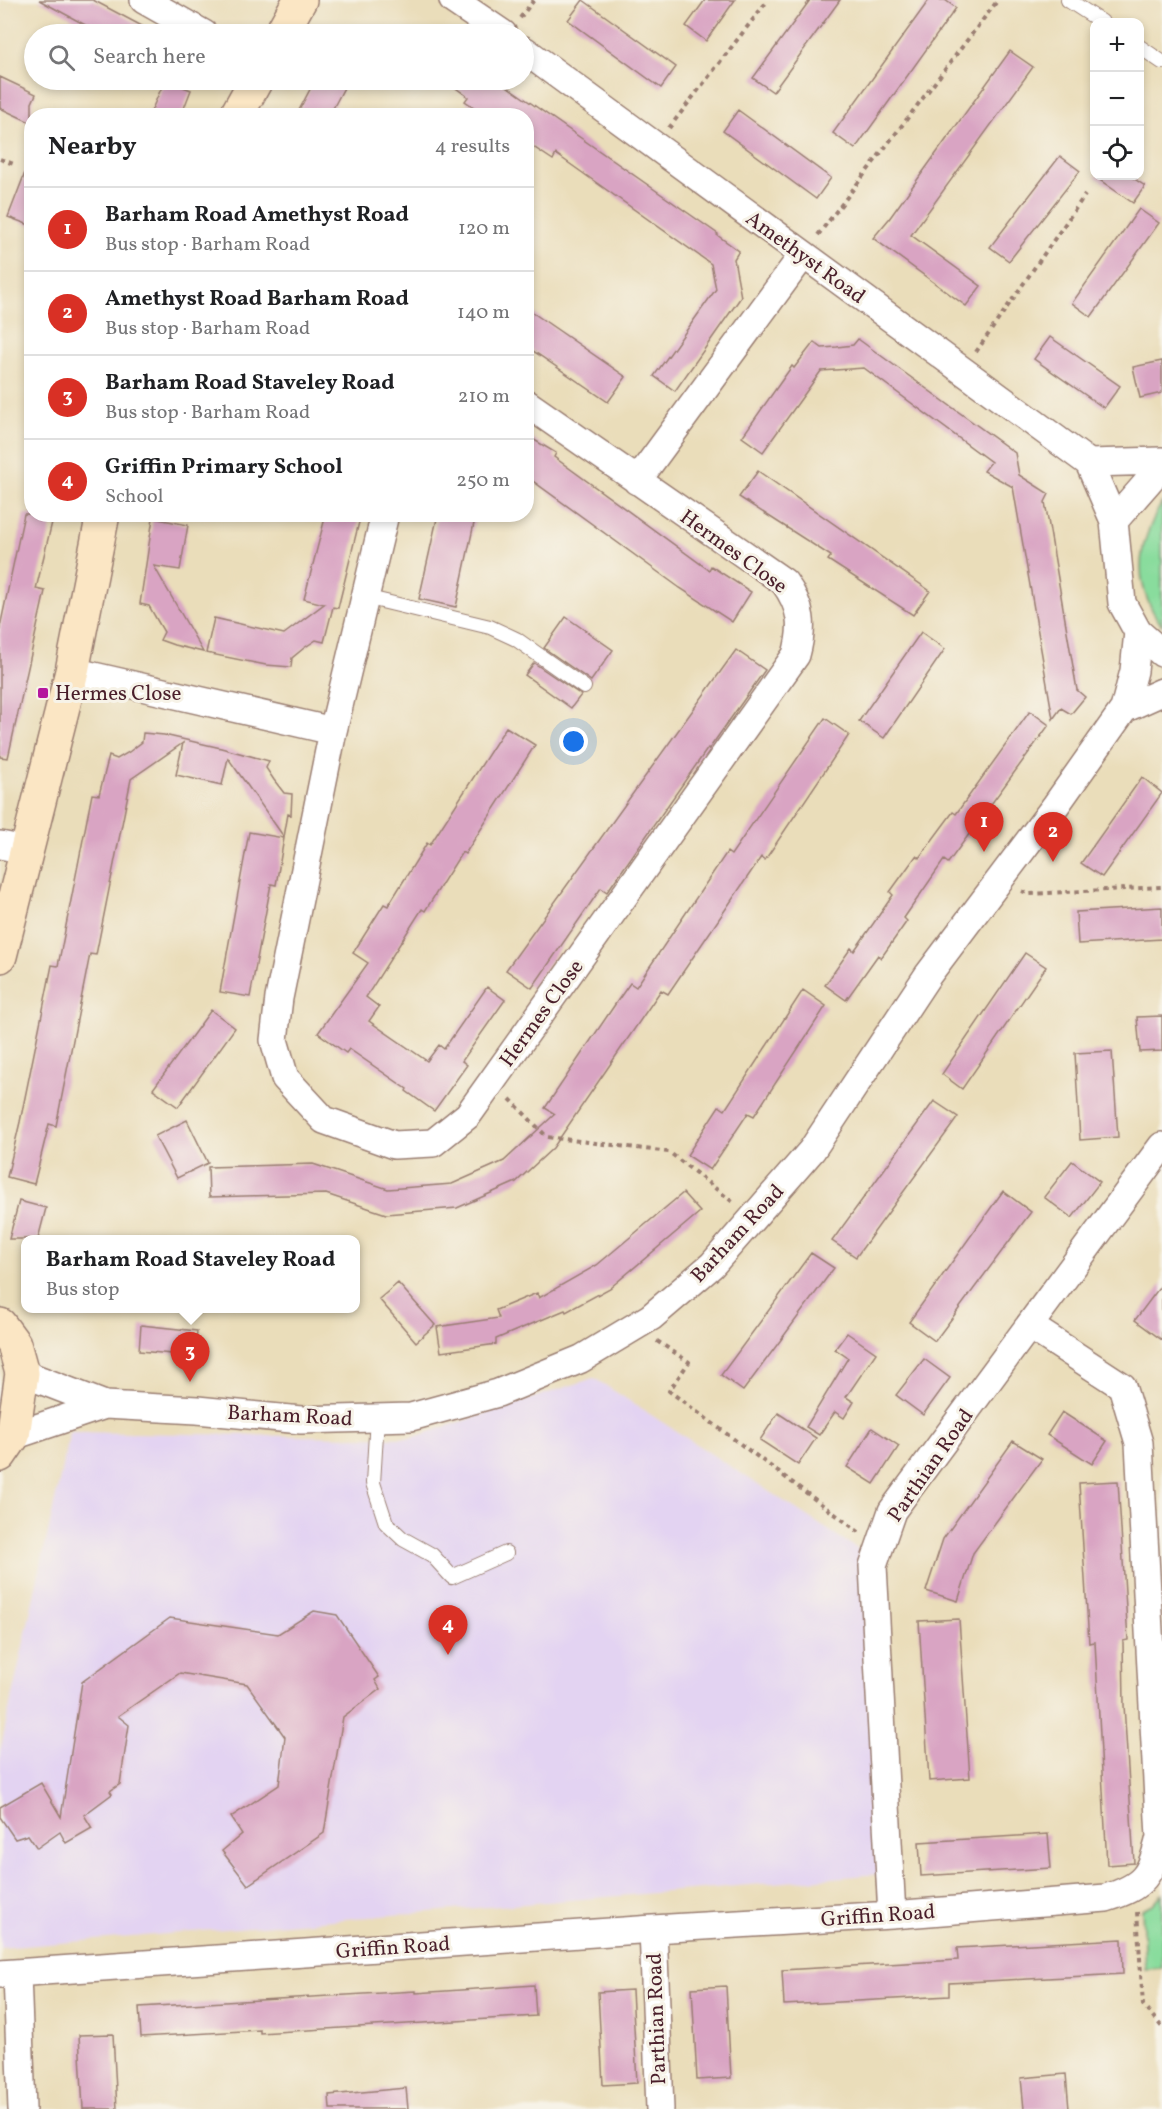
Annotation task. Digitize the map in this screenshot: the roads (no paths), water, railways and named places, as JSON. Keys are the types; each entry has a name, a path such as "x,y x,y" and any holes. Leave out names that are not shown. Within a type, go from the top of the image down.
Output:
{"street":[{"path":"144,0 186,24"},
{"path":"287,24 300,0"},
{"path":"453,0 488,24"},
{"name":"Amethyst Road","path":"534,57 1089,463"},
{"path":"240,108 250,90"},
{"path":"637,481 803,255"},
{"name":"Hermes Close","path":"383,522 333,731 279,998 274,1040 285,1078 324,1120 394,1145 433,1143 468,1115 796,655 802,635 800,615 794,596 784,582 534,409"},
{"path":"1162,461 1089,463 1114,521 1122,603 1138,632 1162,652"},
{"path":"1114,521 1162,466"},
{"path":"0,956 13,848 72,670 101,522"},
{"name":"Barham Road","path":"22,1373 105,1405 196,1410 301,1420 411,1417 498,1393 581,1359 651,1317 712,1264 812,1150 928,975 1124,709 1134,671 1138,632"},
{"path":"72,670 333,731"},
{"name":"Barham Road","path":"1124,709 1162,692"},
{"name":"Parthian Road","path":"892,1915 873,1566 892,1511 1162,1146"},
{"path":"0,1325 14,1344 22,1373 6,1446"},
{"name":"Griffin Road","path":"9,1974 653,1929 892,1915 1106,1898 1142,1882 1154,1861 1160,1837 1139,1443 1122,1386 1030,1326"},
{"name":"Barham Road","path":"6,1446 105,1405"},
{"name":"Parthian Road","path":"653,1929 660,2109"},
{"path":"9,1974 22,2109"}],"lane":[{"path":"1068,0 1096,18"},
{"path":"1144,50 1162,62"},
{"path":"365,597 490,627 516,639 584,687"},
{"path":"377,1418 374,1483 386,1523 403,1539 432,1555 452,1577 506,1553"}],"place":[{"name":"Hermes Close","path":"43,693"},
{"name":"Barham Road Amethyst Road","path":"984,852"},
{"name":"Amethyst Road Barham Road","path":"1053,862"},
{"name":"Barham Road Staveley Road","path":"190,1382"},
{"name":"Griffin Primary School","path":"448,1655"}]}
